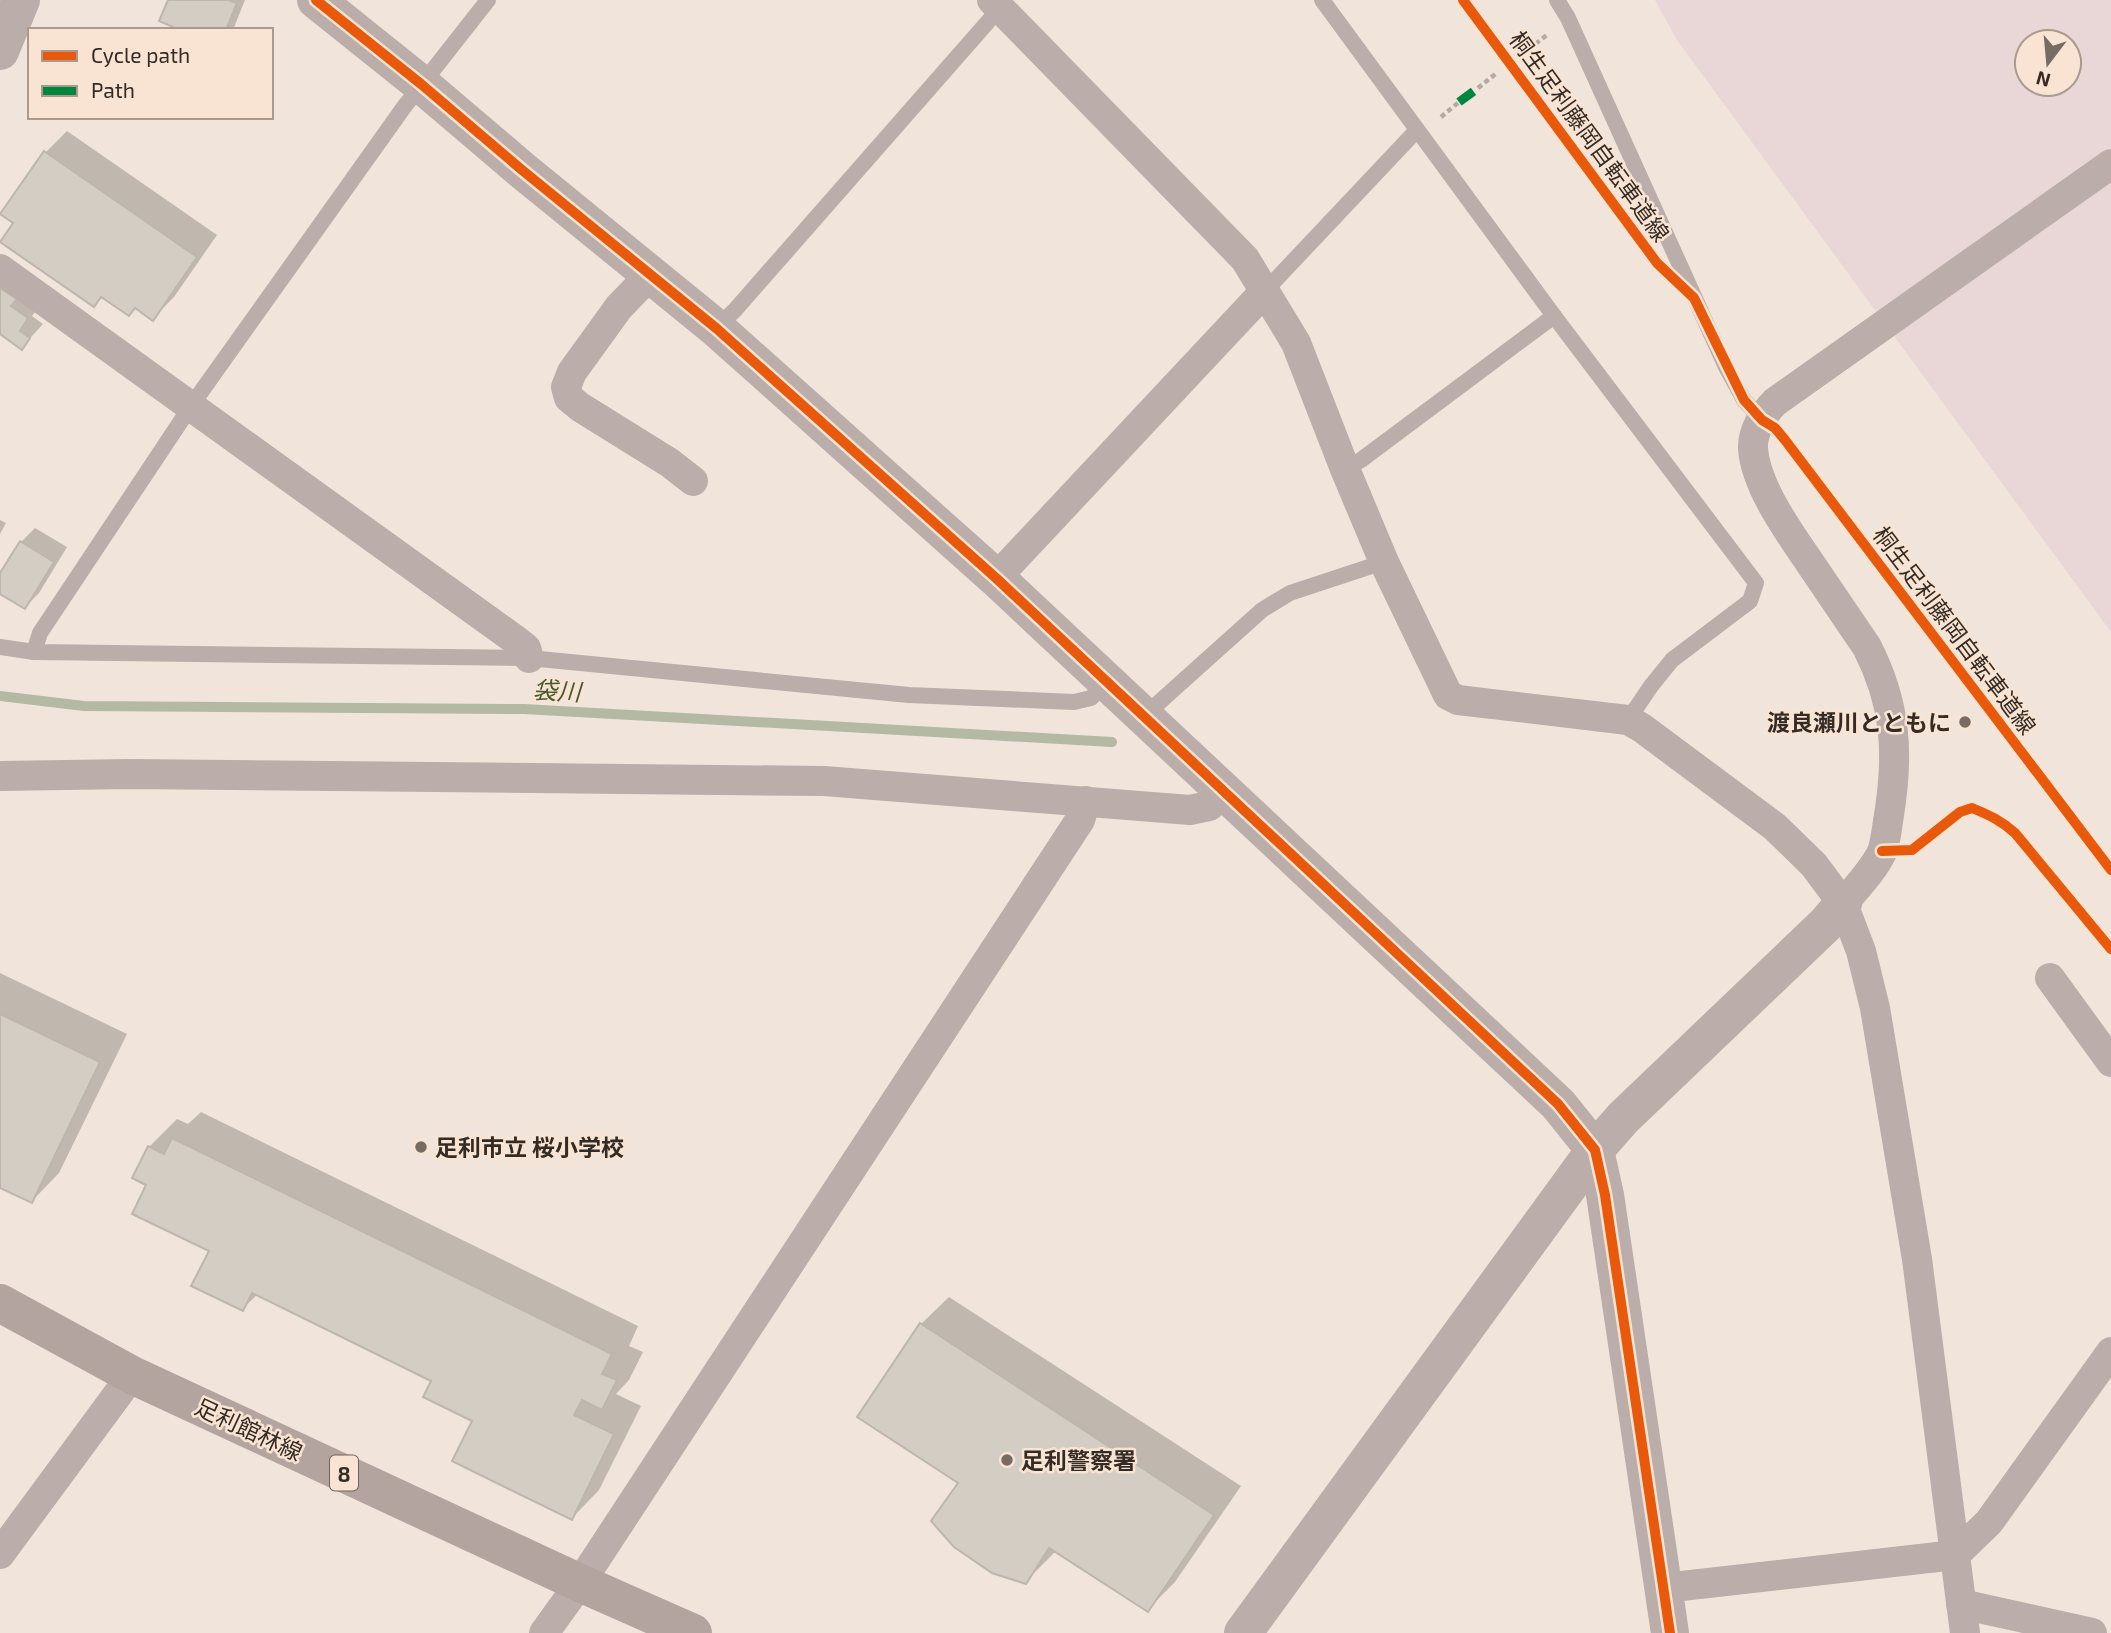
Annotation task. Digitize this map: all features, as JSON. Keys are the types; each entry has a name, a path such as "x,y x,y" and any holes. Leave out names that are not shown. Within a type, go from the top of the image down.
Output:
{"main road":[{"name":"足利館林線","path":"0,1303 132,1375 693,1633"}],"street":[{"path":"0,51 21,0"},
{"path":"316,0 716,328 1145,715 1558,1104 1595,1150 1615,1252 1670,1633"},
{"path":"996,4 1245,259 1296,343 1384,562 1448,695 1458,700 1628,720 1775,827 1814,865 1843,904 1861,951 1875,1007 1917,1259 1965,1633"},
{"path":"1248,1631 1595,1150 1623,1118 1826,924 1882,851 1893,792 1895,760 1889,699 1867,647 1777,514 1757,469 1753,448 1754,435 1768,411 2111,164"},
{"path":"0,269 517,641 526,648 529,658"},
{"path":"650,275 619,307 572,372 566,387 569,398 580,407 670,463 693,481"},
{"path":"996,578 1265,291"},
{"path":"0,776 143,774 824,781 1190,810 1209,806 1225,793"},
{"path":"544,1633 580,1583 1080,820 1086,801"},
{"path":"2050,978 2111,1062"},
{"path":"1664,1588 1955,1555 1989,1522 2111,1352"},
{"path":"0,1554 132,1375"},
{"path":"1961,1604 2092,1633"}],"lane":[{"path":"34,652 40,633 191,406 421,84 488,0"},
{"path":"1322,0 1416,131 1756,583 1750,601 1672,660 1628,720"},
{"path":"1557,0 1568,18 1726,367 1744,400 1768,411"},
{"path":"716,328 735,310 996,4"},
{"path":"1265,291 1416,131"},
{"path":"1345,469 1361,460 1554,316"},
{"path":"1145,715 1262,610 1290,593 1384,562"},
{"path":"0,647 34,652 529,658 909,695 1074,702 1091,698 1107,681"}],"path":[{"path":"1522,54 1553,30"},
{"path":"1478,88 1498,72"},
{"path":"1435,122 1459,102"}],"shaded area":[{"path":"1655,0 2111,0 2111,632 1677,40"}],"building":[{"path":"168,0 229,0 237,3 227,28 175,28 159,21"},
{"path":"44,151 197,257 153,321 135,308 129,316 101,297 94,307 0,242 13,223 0,214"},
{"path":"0,288 17,299 11,306 28,318 20,331 30,338 22,350 0,334"},
{"path":"20,541 54,562 25,609 0,594 0,573"},
{"path":"0,1014 100,1062 32,1203 0,1188"},
{"path":"172,1138 612,1354 602,1374 617,1380 602,1410 582,1400 574,1415 614,1434 572,1520 452,1461 472,1421 423,1397 431,1381 252,1293 243,1311 191,1286 209,1251 132,1214 146,1185 132,1178 148,1146 164,1154"},
{"path":"920,1323 1214,1515 1148,1612 1049,1548 1026,1584 992,1573 954,1547 931,1521 958,1483 857,1417"}],"waterway":[{"name":"袋川","path":"0,696 84,706 524,709 1112,742"}],"marked path":[{"path":"1459,102 1478,88"}],"cycle path":[{"path":"316,0 716,328 996,578 1558,1104 1595,1150 1605,1195 1670,1633"},
{"name":"桐生足利藤岡自転車道線","path":"1463,0 1657,263 1694,298 1744,400 1785,440 2111,870"},
{"path":"1882,851 1912,850 1960,812 1972,808 2015,833 2111,949"}],"place":[{"name":"渡良瀬川とともに","path":"1965,722"},
{"name":"足利市立 桜小学校","path":"421,1147"},
{"name":"足利警察署","path":"1007,1460"}]}
